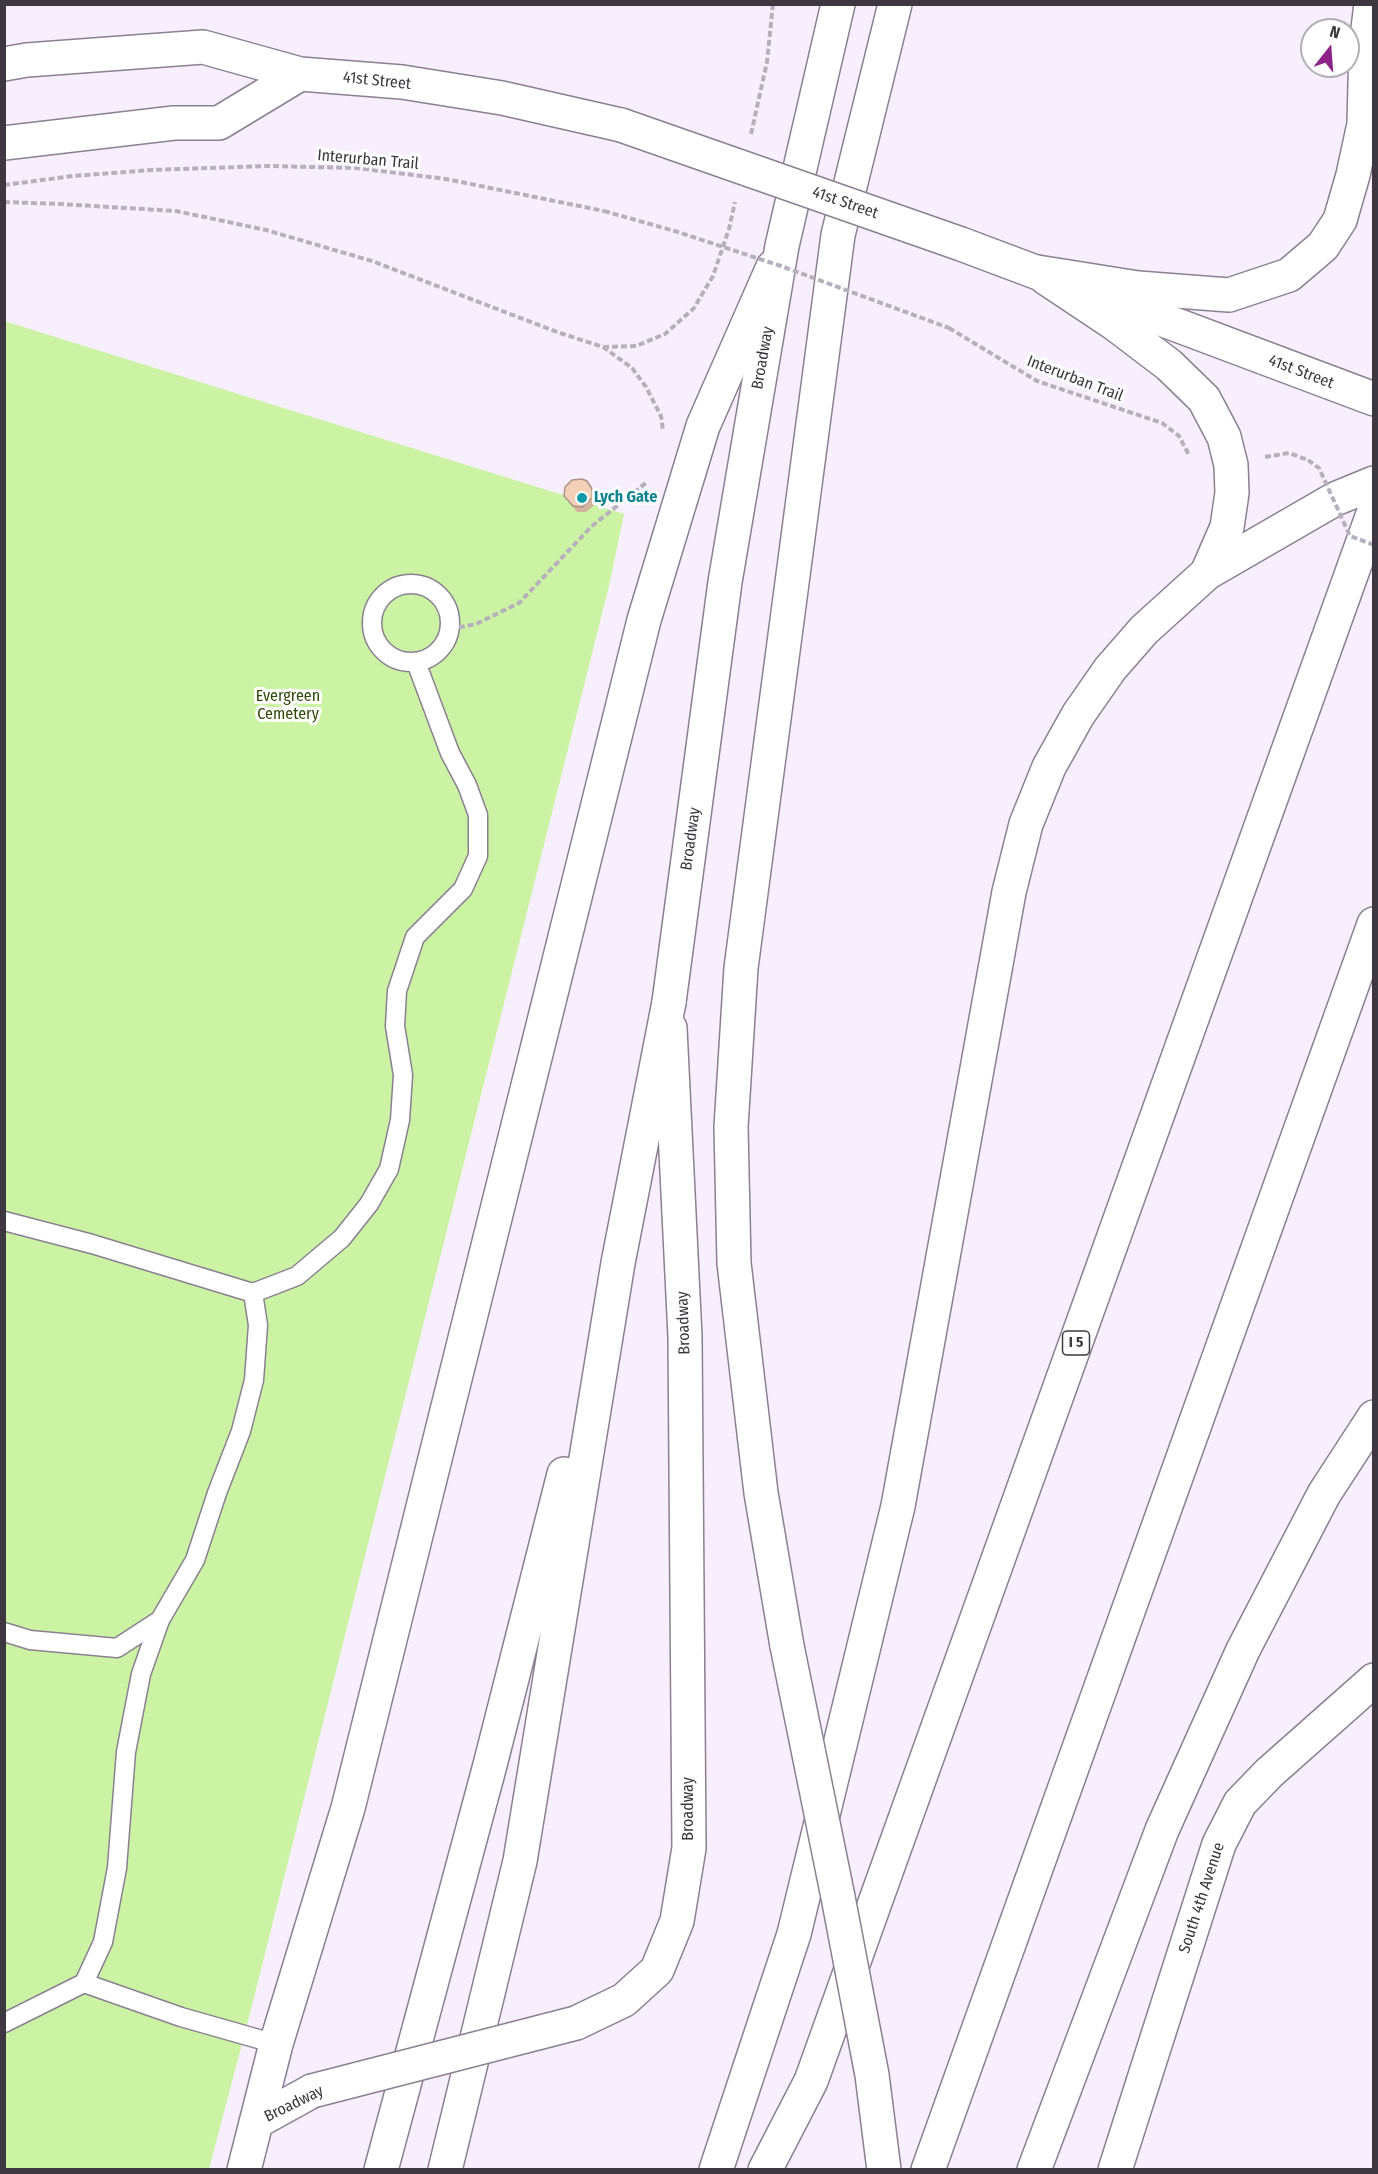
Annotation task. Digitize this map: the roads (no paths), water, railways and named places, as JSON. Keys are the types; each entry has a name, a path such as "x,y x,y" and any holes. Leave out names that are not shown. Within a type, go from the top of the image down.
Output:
{"main road":[{"name":"Broadway","path":"256,2122 312,2091 576,2023 624,2000 657,1970 677,1921 689,1848 685,1337 669,1002 725,582 782,246 838,4"},
{"path":"884,2169 872,2075 787,1646 761,1493 734,1263 731,1127 740,991 838,235 895,4"},
{"path":"1037,272 1138,288 1229,295 1289,275 1323,246 1340,220 1364,124 1366,45 1371,4"},
{"name":"41st Street","path":"4,64 27,60 203,47 300,74 402,82 502,98 621,125 961,243 1374,399"},
{"path":"4,143 174,123 219,123 300,74"},
{"path":"1364,124 1374,156"},
{"name":"Broadway","path":"244,2169 276,2044 348,1808 644,620 703,426 782,246"},
{"path":"1037,272 1114,324 1169,365 1204,399 1224,437 1231,465 1232,493 1227,527 1207,573"},
{"path":"716,2169 795,1934 898,1506 1009,892 1026,824 1049,767 1078,715 1110,669 1144,630 1207,573 1335,499 1374,483"},
{"name":"I 5","path":"765,2169 812,2080 1374,511"},
{"path":"928,2169 1374,924"},
{"path":"445,2169 520,1861 618,1263 669,1002"},
{"path":"381,2169 490,1765 618,1263"},
{"path":"1034,2169 1162,1830 1238,1661 1324,1494 1374,1417"},
{"name":"South 4th Avenue","path":"1115,2169 1219,1844 1240,1803 1269,1773 1374,1680"}],"lane":[{"path":"412,583 425,586 445,603 450,615 450,628 439,651 416,662 403,662 390,657 380,648 371,625 372,611 378,599 387,590 399,584 412,583"},
{"path":"4,1221 92,1244 253,1293 297,1276 342,1238 369,1204 389,1169 400,1120 403,1075 395,1026 397,991 415,937 463,889 478,856 478,815 467,785 450,753 416,662"},
{"path":"4,2023 84,1983 103,1942 117,1868 126,1752 141,1674 160,1620 195,1560 241,1431 254,1380 258,1325 253,1293"},
{"path":"4,1632 30,1640 117,1648 160,1620"},
{"path":"84,1983 181,2017 276,2044"}],"place":[{"name":"Lych Gate","path":"582,498"}],"park label":[{"name":"Evergreen Cemetery","path":"288,706"}]}
